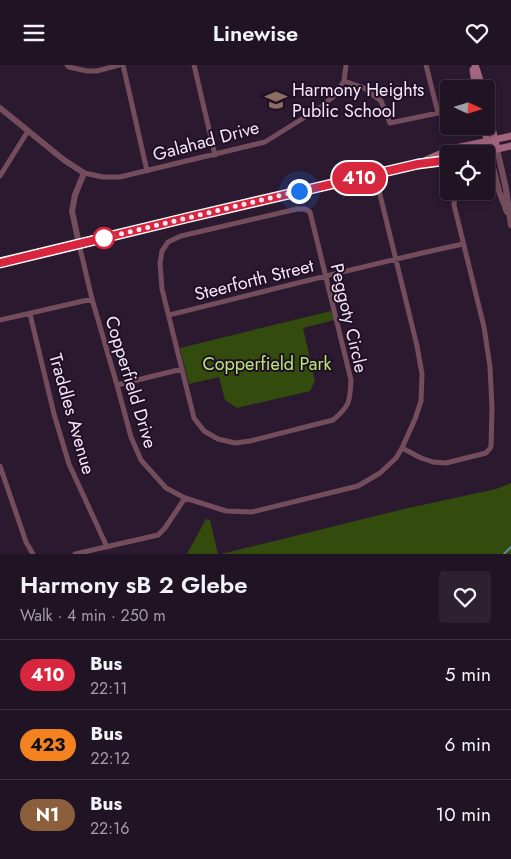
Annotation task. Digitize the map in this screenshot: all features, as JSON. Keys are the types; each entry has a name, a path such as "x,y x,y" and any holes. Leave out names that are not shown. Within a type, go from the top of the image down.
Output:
{"main road":[{"path":"473,65 475,80"},
{"path":"473,65 479,80"},
{"path":"486,135 488,145"},
{"path":"494,135 497,149 511,146"},
{"path":"418,164 451,149 511,136"},
{"path":"0,263 375,174 440,160"}],"street":[{"path":"67,65 87,71 96,71 121,65 148,171"},
{"path":"194,65 215,155"},
{"path":"346,65 344,81 364,88 381,101 390,123 438,113 426,65"},
{"name":"Galahad Drive","path":"84,173 104,177 120,177 265,142 321,107 335,95 344,81"},
{"path":"0,108 64,160 84,173 75,195 72,211 79,244"},
{"path":"0,176 28,131"},
{"path":"497,149 506,189 511,224"},
{"name":"Copperfield Drive","path":"79,244 92,299 131,437 141,460 166,488 185,498 226,511 252,512 358,486 380,473 396,458 402,448 422,401 422,374 417,346 375,174"},
{"path":"495,175 511,224"},
{"path":"402,448 421,458 433,462 446,463 486,453 491,447 490,367 484,327 463,244 454,200"},
{"name":"Peggoty Circle","path":"297,209 305,209 310,212 325,277 351,380 350,399 344,411 333,420 250,441 235,443 218,439 204,431 194,418 162,289 160,263 162,251 168,242 181,236 297,209"},
{"name":"Steerforth Street","path":"169,315 396,258 463,244"},
{"path":"0,320 92,299"},
{"name":"Traddles Avenue","path":"30,314 68,464 106,547"},
{"path":"117,385 182,369"},
{"path":"0,466 26,542 33,554"},
{"path":"75,554 158,535 166,528 185,498"}],"green space":[{"name":"Copperfield Park","path":"331,311 334,320 303,328 315,381 310,391 237,408 225,400 219,377 189,384 180,348"},
{"path":"511,483 511,554 221,554 404,509 496,489"},
{"path":"206,519 210,520 218,554 187,554"}],"waterway":[{"path":"504,554 511,547"}],"bus line":[{"name":"410","path":"0,263 418,164 440,161"}],"place":[{"name":"Harmony Heights Public School","path":"276,100"}],"route":[{"path":"104,238 299,191"}]}
